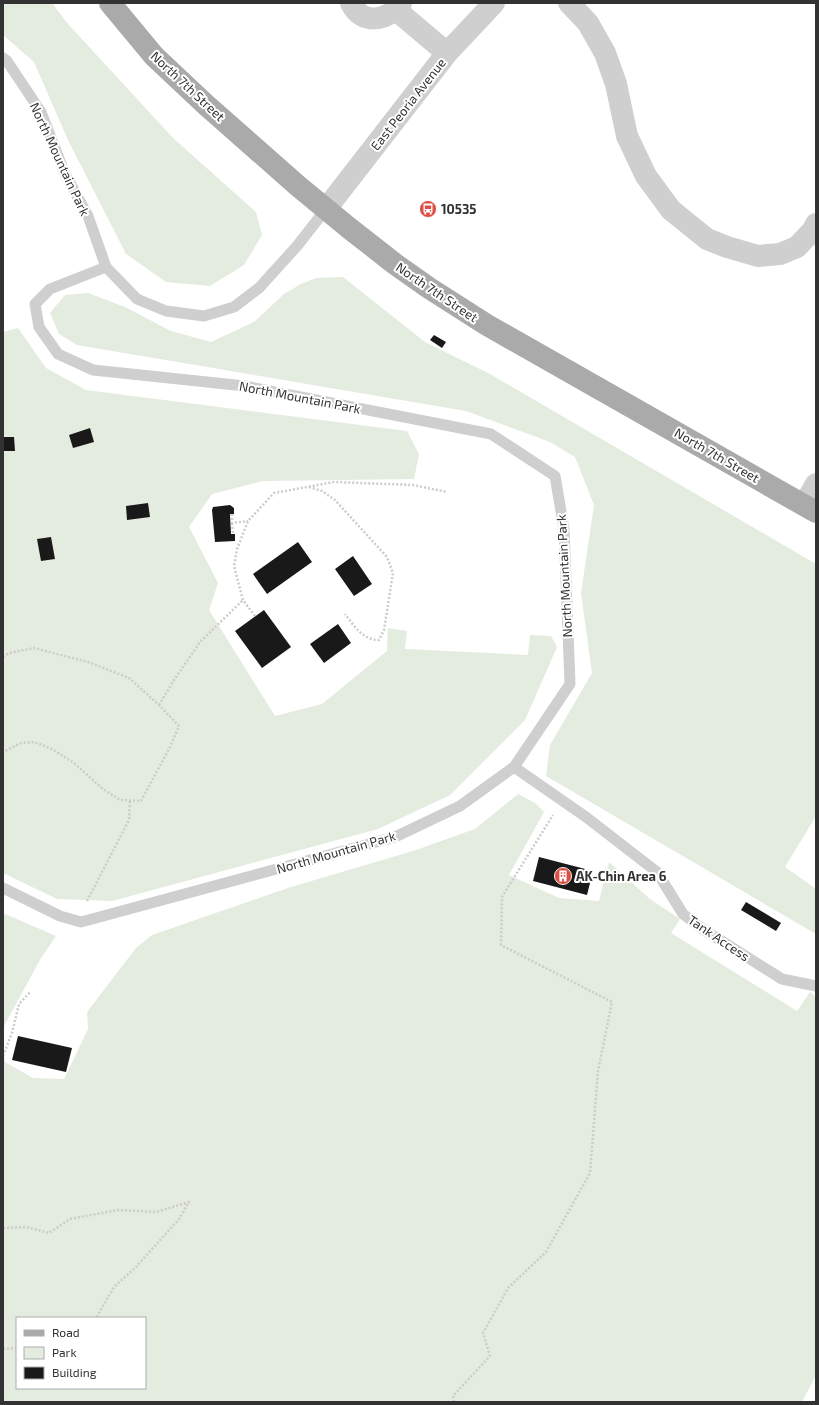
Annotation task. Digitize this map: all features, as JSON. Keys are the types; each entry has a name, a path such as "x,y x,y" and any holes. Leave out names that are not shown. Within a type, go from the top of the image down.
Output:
{"main road":[{"name":"North 7th Street","path":"110,3 154,56 206,104 326,208 395,264 429,288 488,325 810,508"}],"street":[{"path":"351,3 357,12 372,18 381,18 389,15 399,6 447,53"},
{"name":"East Peoria Avenue","path":"326,208 447,53 494,3"},
{"path":"570,3 588,23 605,53 616,84 627,136 646,176 671,210 708,238 727,247 758,256 780,254 797,247 813,230 816,224"},
{"path":"810,508 816,484"}],"lane":[{"name":"North Mountain Park","path":"3,58 7,61 41,112 65,174 88,216 106,267 137,299 166,311 204,316 234,307 259,288 297,246 326,208"},
{"name":"North Mountain Park","path":"3,888 60,916 81,922 395,837 460,806 514,767 570,684 564,529 555,476 491,434 245,386 93,370 58,354 39,327 35,304 50,289 106,267"},
{"name":"Tank Access","path":"514,767 586,817 657,872 683,914 701,928 782,979 816,986"}],"path":[{"path":"255,616 243,600 234,566 237,549 248,521 274,494 334,482 413,485 446,492"},
{"path":"308,487 322,491 335,500 387,557 393,573 384,630 379,640 370,640 356,629 345,614"},
{"path":"232,514 233,534"},
{"path":"232,523 248,521"},
{"path":"159,705 200,642 243,600"},
{"path":"3,657 8,653 34,648 88,662 129,678 159,705 179,726 170,747 141,800 120,800 103,788 74,763 52,749 34,742 21,743 3,752"},
{"path":"88,900 129,820 130,800"},
{"path":"454,1402 453,1396 490,1356 483,1333 508,1288 546,1252 590,1173 598,1072 612,1002 502,945 502,897 562,800"},
{"path":"3,1056 12,1033 19,1004 30,992"},
{"path":"3,1228 26,1227 49,1233 70,1219 118,1210 156,1212 189,1202 179,1219 136,1267 114,1287 97,1317"},
{"path":"3,1349 16,1348"}],"green space":[{"path":"3,3 52,3 68,24 173,138 256,212 262,235 244,265 210,286 166,282 126,254 68,140 34,62 3,35"},
{"path":"343,277 425,342 490,374 816,564 816,816 785,867 816,889 816,934 546,776 550,745 592,673 581,593 594,505 575,457 550,442 466,411 77,345 59,334 50,313 65,295 88,293 125,307 171,331 211,342 254,322 284,294 301,284 316,278"},
{"path":"18,328 46,368 86,390 407,431 419,454 414,479 263,481 212,494 189,527 218,583 209,610 275,716 322,704 387,651 388,628 407,631 405,649 528,655 530,635 551,636 557,647 525,720 450,795 378,829 112,901 57,899 3,873 3,332"},
{"path":"518,794 535,803 544,812 509,875 559,898 599,901 609,862 650,899 680,919 671,933 797,1011 810,992 816,997 816,1375 802,1402 3,1402 3,1049 5,1062 33,1078 64,1079 88,1029 87,1012 136,948 152,935 291,887 413,851 475,829"},
{"path":"3,913 56,936 41,958 3,1028"}],"building":[{"path":"434,335 446,342 442,348 430,340"},
{"path":"90,428 94,442 73,448 69,435"},
{"path":"3,437 14,437 15,451 3,451"},
{"path":"148,503 150,517 127,520 126,506"},
{"path":"230,505 234,508 234,514 230,514 231,534 235,534 235,541 215,542 213,507"},
{"path":"51,537 55,559 41,561 37,539"},
{"path":"298,542 312,562 267,594 253,574"},
{"path":"353,556 372,584 354,596 335,569"},
{"path":"264,610 291,647 262,668 235,631"},
{"path":"338,624 351,643 324,663 310,644"},
{"name":"AK-Chin Area 6","path":"539,857 593,871 587,895 533,881"},
{"path":"746,902 781,923 776,931 741,910"},
{"path":"18,1036 72,1048 66,1072 12,1060"}],"place":[{"name":"10535","path":"428,209"},
{"name":"AK-Chin Area 6","path":"563,876"}]}
